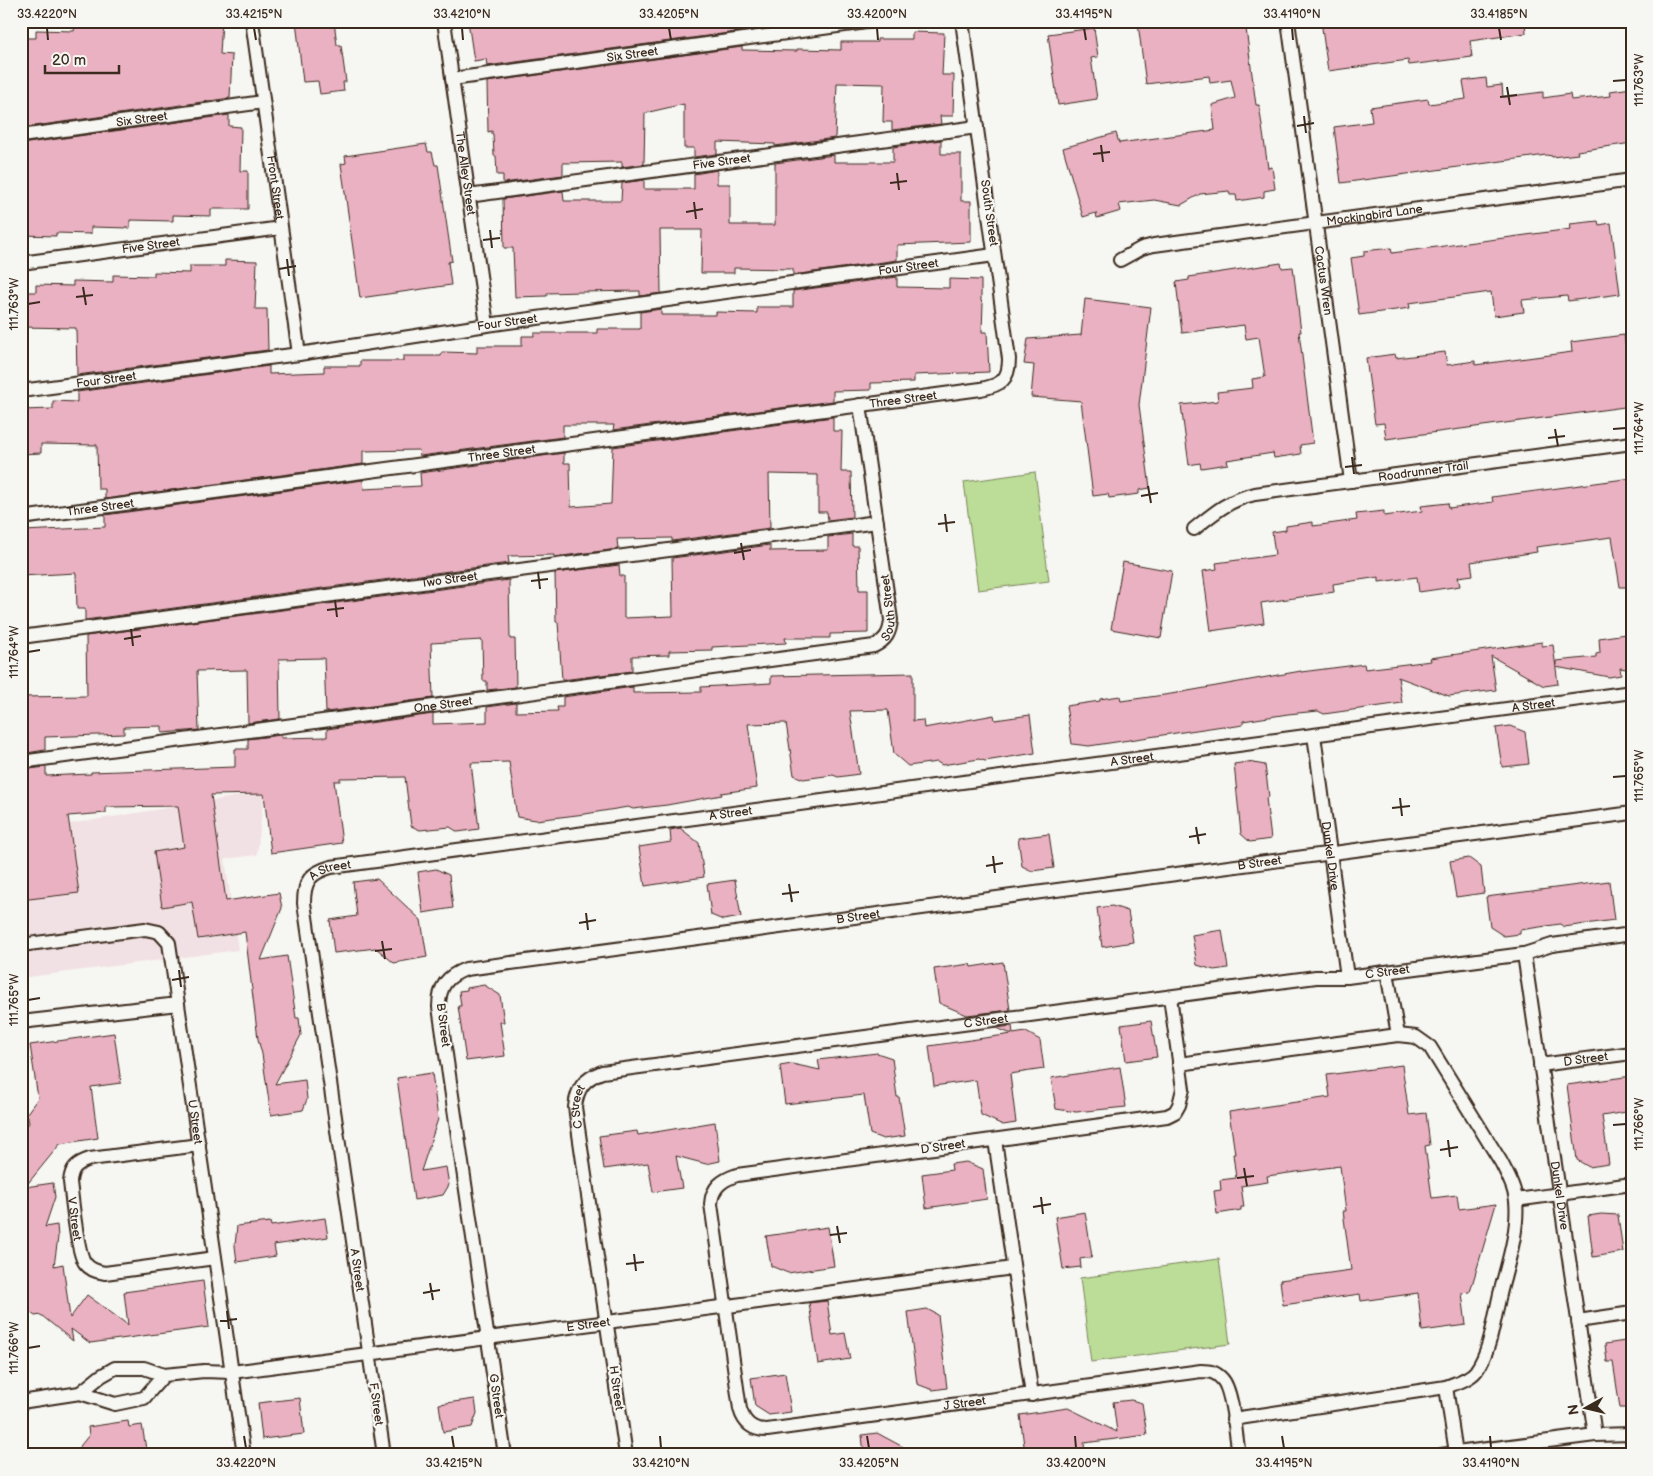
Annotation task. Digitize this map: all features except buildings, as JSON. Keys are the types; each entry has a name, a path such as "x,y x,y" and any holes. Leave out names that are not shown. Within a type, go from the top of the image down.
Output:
{"lane":[{"name":"Front Street","path":"252,21 300,354"},
{"name":"The Alley Street","path":"444,21 487,325"},
{"name":"Six Street","path":"452,78 874,21"},
{"name":"South Street","path":"962,21 1009,368 1006,377 1000,383 981,389"},
{"name":"Cactus Wren","path":"1288,21 1351,482"},
{"name":"Six Street","path":"21,136 263,102"},
{"name":"Five Street","path":"468,196 977,127"},
{"name":"Mockingbird Lane","path":"1120,260 1142,248 1154,245 1632,180"},
{"name":"Five Street","path":"21,263 282,228"},
{"name":"Four Street","path":"21,391 300,354 487,325 994,255"},
{"name":"Three Street","path":"21,518 981,389"},
{"name":"South Street","path":"860,405 891,620 888,635 883,642 866,648"},
{"name":"Roadrunner Trail","path":"1194,528 1221,507 1240,497 1255,494 1632,443"},
{"name":"Two Street","path":"21,637 877,522"},
{"name":"One Street","path":"21,762 866,648"},
{"name":"A Street","path":"369,1353 304,903 304,892 307,883 313,875 321,870 331,867 1632,692"},
{"name":"Dunkel Drive","path":"1314,735 1347,977"},
{"name":"B Street","path":"488,1338 439,1007 442,987 448,978 456,973 466,969 1632,813"},
{"name":"U Street","path":"21,945 145,929 160,932 165,936 171,949 244,1455"},
{"name":"C Street","path":"606,1322 575,1107 579,1088 585,1080 593,1075 602,1072 1316,977 1347,977 1524,954 1552,945 1632,934"},
{"name":"Dunkel Drive","path":"1524,954 1595,1435"},
{"path":"1387,972 1398,1035"},
{"name":"D Street","path":"726,1306 711,1204 711,1196 715,1188 722,1182 737,1175 1167,1116 1175,1112 1180,1105 1183,1089 1170,997"},
{"path":"21,1022 178,1004"},
{"path":"1179,1064 1398,1035 1416,1037 1430,1047 1501,1162 1510,1180 1516,1200 1516,1220 1512,1241 1487,1348 1476,1372 1461,1381 1446,1386 1233,1419"},
{"name":"D Street","path":"1540,1065 1632,1053"},
{"path":"995,1140 1032,1395"},
{"name":"V Street","path":"198,1145 83,1161 77,1164 70,1174 80,1252 85,1264 91,1269 105,1272 215,1258"},
{"path":"1516,1200 1632,1184"},
{"name":"E Street","path":"80,1393 101,1376 115,1368 144,1368 164,1375 204,1371 232,1372 1013,1268"},
{"name":"J Street","path":"726,1306 740,1409 746,1423 753,1428 767,1430 1201,1371 1216,1373 1226,1384 1229,1392 1239,1455"},
{"path":"1578,1321 1632,1314"},
{"name":"H Street","path":"606,1322 626,1455"},
{"name":"G Street","path":"488,1338 505,1455"},
{"name":"F Street","path":"369,1353 384,1455"},
{"path":"21,1402 80,1393 115,1404 144,1398 164,1375"},
{"path":"1446,1386 1456,1453"},
{"path":"1441,1455 1595,1435 1632,1434"}],"shaded area":[{"path":"264,792 257,855 225,859 238,950 21,978 21,832"}],"green space":[{"path":"1035,472 1049,581 978,590 964,482"},
{"path":"1219,1259 1230,1344 1091,1362 1080,1278"}]}
